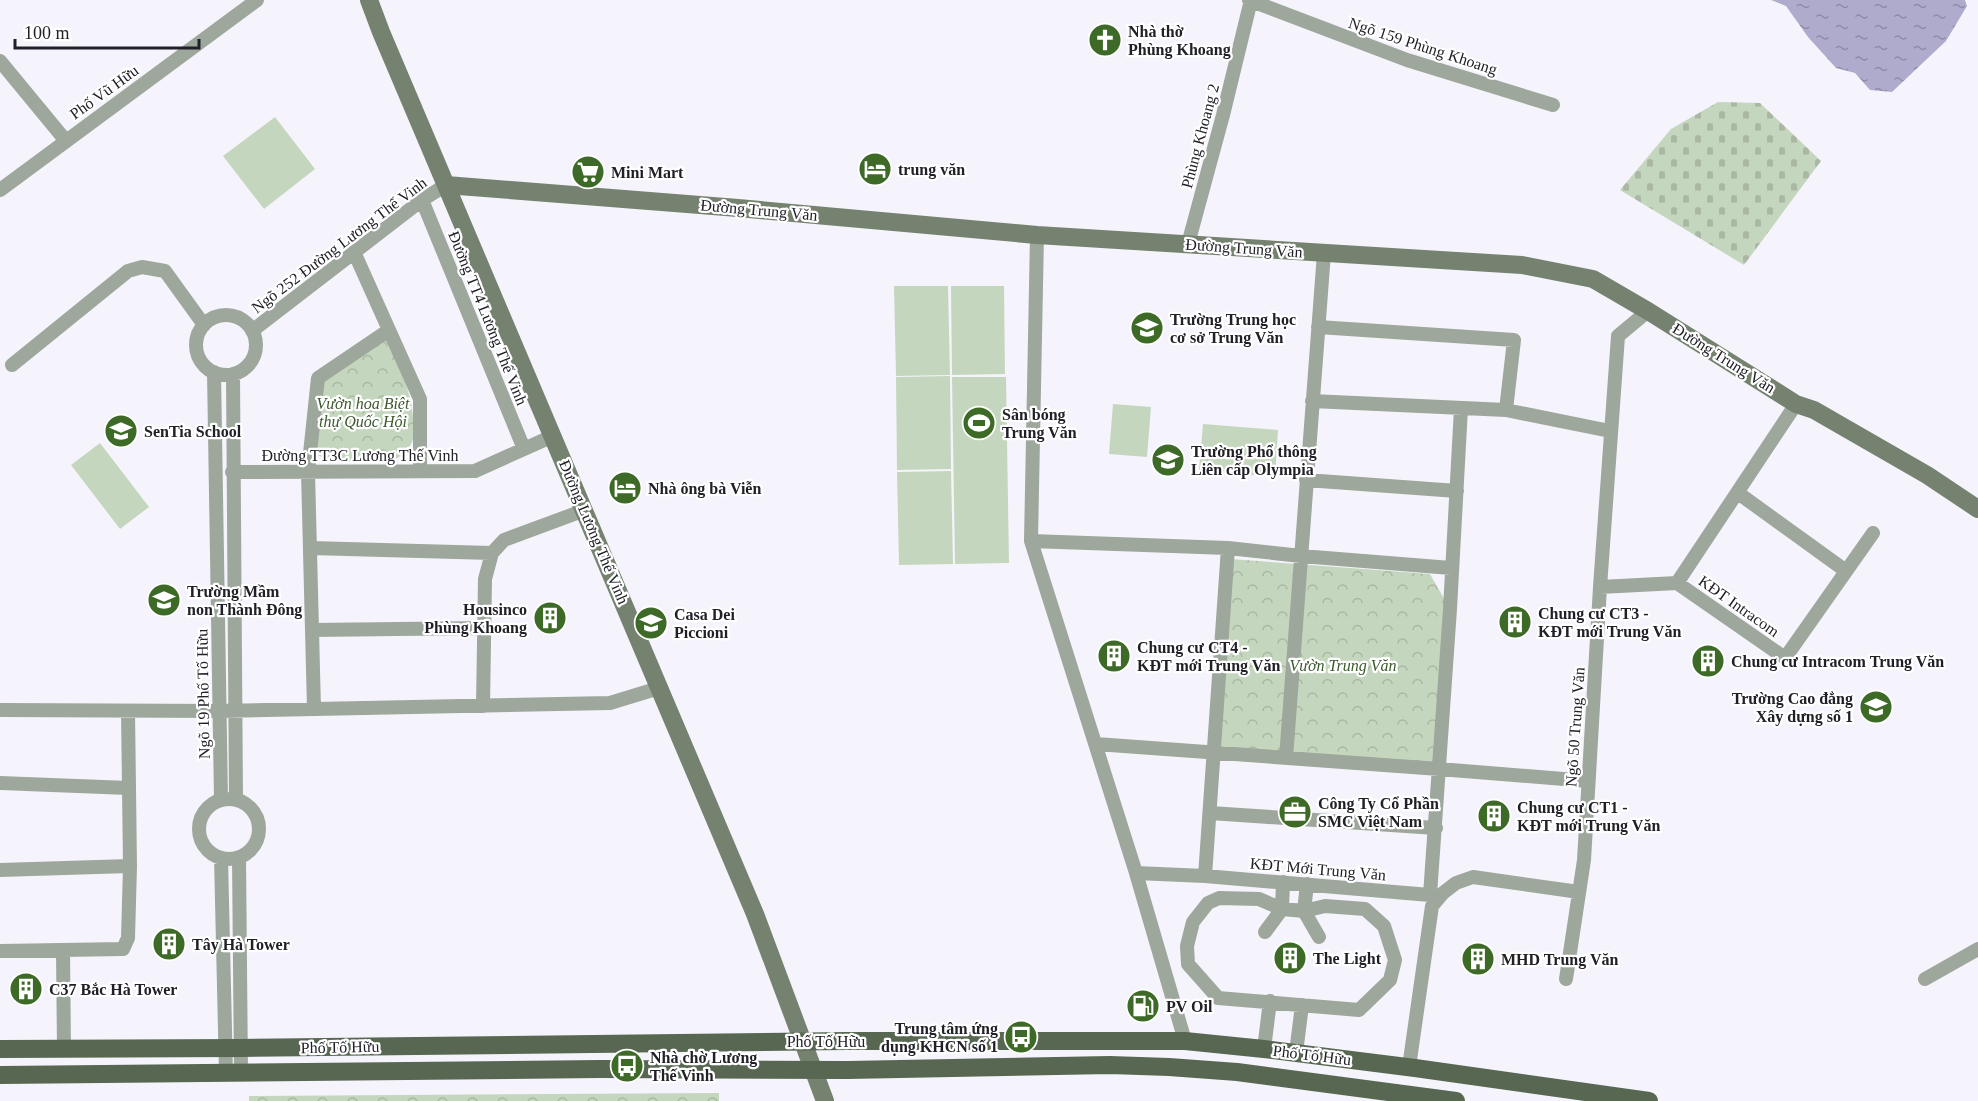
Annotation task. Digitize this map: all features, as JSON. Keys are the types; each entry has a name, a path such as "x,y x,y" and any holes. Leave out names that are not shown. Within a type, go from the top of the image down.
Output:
{"main road":[{"name":"Phố Tố Hữu","path":"0,1049 233,1049 803,1041 1185,1041 1264,1048 1412,1067 1649,1101"},
{"name":"Phố Tố Hữu","path":"0,1075 1169,1066 1237,1072 1456,1101"},
{"path":"1409,1094 1412,1067"}],"street":[{"name":"Phố Vũ Hữu","path":"0,190 257,0"},
{"name":"Đường Lương Thế Vinh","path":"369,0 758,921 825,1101"},
{"name":"Ngõ 159 Phùng Khoang","path":"1250,0 1407,60 1553,105"},
{"name":"Phùng Khoang 2","path":"1188,244 1223,115 1250,0"},
{"path":"0,61 66,141"},
{"name":"Ngõ 252 Đường Lương Thế Vinh","path":"252,331 422,200 446,185"},
{"name":"Đường Trung Văn","path":"446,185 1037,235 1522,266 1593,279 1796,404 1814,410 1900,459 1978,509"},
{"name":"Đường TT4 Lương Thế Vinh","path":"422,200 524,449"},
{"path":"1037,235 1032,541 1136,873 1185,1041"},
{"path":"354,252 420,399 420,471"},
{"path":"1286,758 1324,253"},
{"path":"12,365 128,271 142,267 165,271 204,324"},
{"name":"Ngõ 50 Trung Văn","path":"1566,979 1584,860 1610,431 1618,336 1648,311"},
{"path":"224,315 236,317 245,322 252,331 256,346 251,361 246,367 233,374 223,375 214,372 205,366 198,356 196,345 198,334 204,324 213,318 224,315"},
{"path":"1318,327 1514,340 1506,410"},
{"path":"314,709 308,472 318,378 389,330"},
{"name":"Ngõ 19 Phố Tố Hữu","path":"214,372 221,800"},
{"name":"Ngõ 19 Phố Tố Hữu","path":"233,374 236,800"},
{"path":"1312,400 1506,410 1610,431"},
{"name":"KĐT Intracom","path":"1677,583 1796,404"},
{"name":"KĐT Mới Trung Văn","path":"1136,873 1205,876 1430,895 1461,408"},
{"name":"Đường TT3C Lương Thế Vinh","path":"232,472 475,471 553,436"},
{"path":"1306,480 1457,491"},
{"path":"1738,493 1846,571"},
{"path":"483,706 485,579 492,553 504,540 585,510"},
{"name":"KĐT Intracom","path":"1600,587 1677,583 1785,658 1873,533"},
{"path":"1032,541 1228,548 1451,568"},
{"path":"310,548 492,553"},
{"path":"1205,876 1228,548"},
{"path":"312,630 484,628"},
{"path":"0,710 235,711 610,703 659,688"},
{"path":"0,951 123,949 128,938 130,866 128,711"},
{"path":"1096,744 1588,781"},
{"path":"0,783 129,788"},
{"path":"221,800 236,800 252,810 259,828 258,838 254,847 247,854 238,858 221,858 212,854 204,846 199,831 203,814 221,800"},
{"path":"1210,813 1436,828"},
{"path":"221,858 233,1049"},
{"path":"233,1073 238,858"},
{"path":"0,870 130,866"},
{"path":"1412,1067 1432,906 1443,893 1456,884 1473,877 1579,892"},
{"path":"1265,932 1282,909 1284,882"},
{"path":"1307,884 1304,911 1319,937"},
{"path":"1219,898 1259,899 1282,909 1304,911 1324,906 1365,909 1384,926 1395,960 1390,980 1359,1010 1218,998 1188,964 1187,946 1193,922 1208,903 1219,898"},
{"path":"1925,979 1978,949"},
{"path":"63,951 64,1050"},
{"path":"1264,1048 1270,1001"},
{"path":"1296,1053 1302,1005"}],"green space":[{"path":"1718,102 1760,103 1821,161 1744,265 1620,190 1671,129"},
{"path":"275,117 315,169 264,209 223,156"},
{"path":"894,286 948,286 950,375 896,376"},
{"name":"Sân bóng Trung Văn","path":"951,286 1004,286 1005,374 952,375"},
{"name":"Vườn hoa Biệt thự Quốc Hội","path":"385,339 397,359 411,402 414,429 410,446 398,458 387,462 339,461 316,454 310,450 318,378"},
{"path":"950,376 951,469 897,470 896,377"},
{"path":"952,377 1006,377 1009,563 955,564"},
{"path":"1113,404 1151,407 1147,457 1109,454"},
{"path":"1203,424 1278,430 1275,477 1199,470"},
{"path":"100,443 149,507 120,529 71,465"},
{"path":"951,471 953,564 899,565 897,472"},
{"name":"Vườn Trung Văn","path":"1231,559 1430,574 1450,609 1439,769 1215,753"},
{"path":"719,1093 719,1101 249,1101 249,1096"}],"water":[{"path":"1771,0 1965,0 1967,6 1946,41 1892,92 1870,90 1855,73 1836,68 1808,37 1786,6"}],"place":[{"name":"Nhà thờ Phùng Khoang","path":"1105,40"},
{"name":"trung văn","path":"875,169"},
{"name":"Mini Mart","path":"588,172"},
{"name":"Trường Trung học cơ sở Trung Văn","path":"1147,328"},
{"name":"Sân bóng Trung Văn","path":"979,423"},
{"name":"SenTia School","path":"121,431"},
{"name":"Trường Phổ thông Liên cấp Olympia","path":"1168,460"},
{"name":"Nhà ông bà Viễn","path":"625,488"},
{"name":"Trường Mầm non Thành Đông","path":"164,600"},
{"name":"Housinco Phùng Khoang","path":"550,618"},
{"name":"Chung cư CT3 - KĐT mới Trung Văn","path":"1515,622"},
{"name":"Casa Dei Piccioni","path":"651,623"},
{"name":"Chung cư CT4 - KĐT mới Trung Văn","path":"1114,656"},
{"name":"Chung cư Intracom Trung Văn","path":"1708,661"},
{"name":"Trường Cao đẳng Xây dựng số 1","path":"1876,707"},
{"name":"Công Ty Cổ Phần SMC Việt Nam","path":"1295,812"},
{"name":"Chung cư CT1 - KĐT mới Trung Văn","path":"1494,816"},
{"name":"Tây Hà Tower","path":"169,944"},
{"name":"The Light","path":"1290,958"},
{"name":"MHD Trung Văn","path":"1478,959"},
{"name":"C37 Bắc Hà Tower","path":"26,989"},
{"name":"PV Oil","path":"1143,1006"},
{"name":"Trung tâm ứng dụng KHCN số 1","path":"1021,1037"},
{"name":"Nhà chờ Lương Thế Vinh","path":"627,1066"}]}
